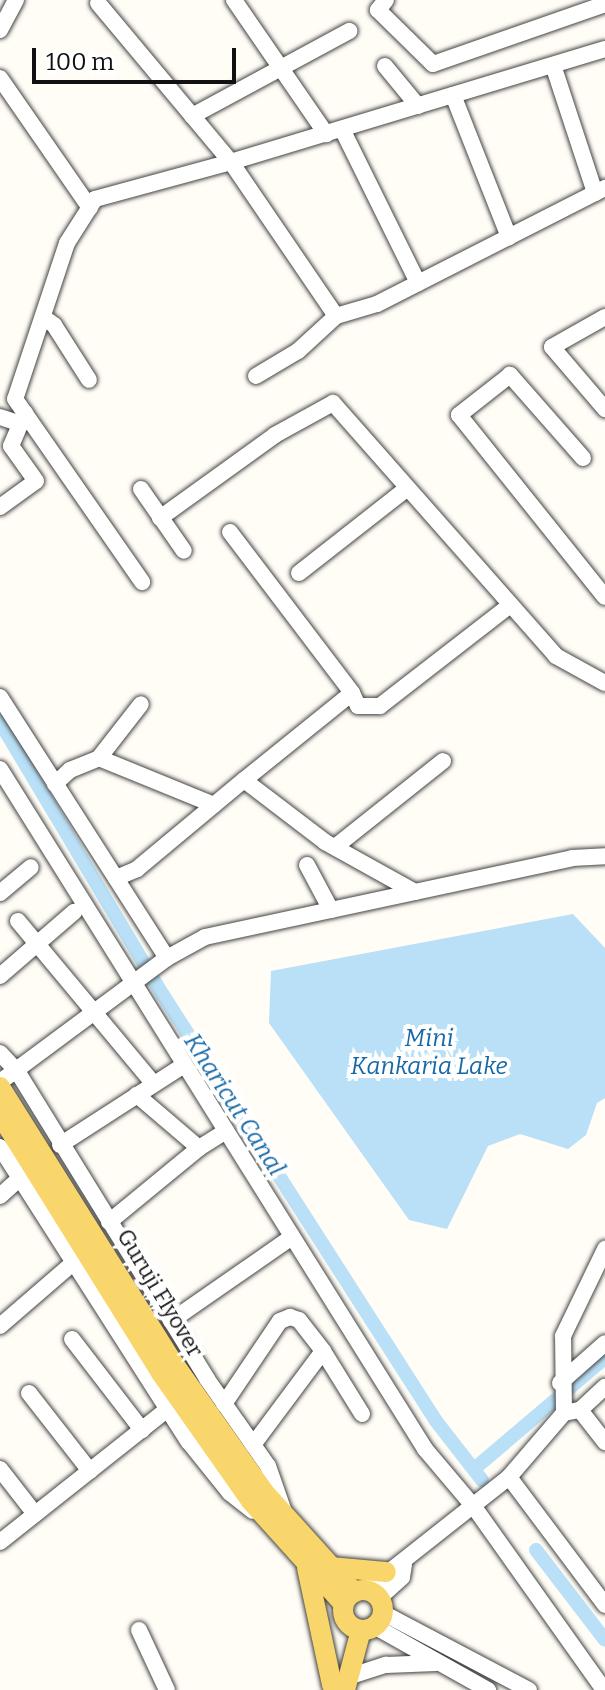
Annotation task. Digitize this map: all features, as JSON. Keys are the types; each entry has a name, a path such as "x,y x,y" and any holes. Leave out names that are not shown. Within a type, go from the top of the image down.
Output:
{"main road":[{"name":"Guruji Flyover","path":"0,1084 257,1497"},
{"name":"Guruji Flyover","path":"0,1114 161,1373 281,1525"},
{"path":"281,1525 306,1564 339,1686"},
{"path":"281,1525 330,1567 363,1609"},
{"path":"306,1564 363,1609"},
{"path":"330,1567 395,1568"},
{"path":"339,1686 363,1609"}],"street":[{"path":"0,30 16,0"},
{"path":"234,0 279,68 334,132 418,283"},
{"path":"98,3 231,162 336,316"},
{"path":"377,3 433,64 605,4"},
{"path":"192,116 349,31"},
{"path":"142,582 23,419 15,399 67,243 95,199 334,132 605,49"},
{"path":"256,376 298,351 336,316 377,304 600,191 553,65"},
{"path":"385,66 418,106"},
{"path":"0,78 90,208"},
{"path":"453,95 509,237"},
{"path":"43,317 54,325 89,380"},
{"path":"605,317 552,347 605,409"},
{"path":"583,458 510,375 459,415 605,597"},
{"path":"160,518 275,435 333,403 556,656 605,683"},
{"path":"0,417 23,419"},
{"path":"0,507 36,481 11,446 23,419"},
{"path":"141,489 184,551"},
{"path":"299,573 406,489"},
{"path":"230,532 352,693 358,706 380,706 510,605"},
{"path":"116,878 137,869 352,693"},
{"path":"0,697 116,878 164,960"},
{"path":"55,784 70,770 99,758 141,704"},
{"path":"99,758 214,805"},
{"path":"335,847 443,761"},
{"path":"0,769 136,980 184,1065 425,1449 474,1507 604,1690"},
{"path":"244,780 335,847 415,892"},
{"path":"0,1084 136,980 205,937 572,858 605,856"},
{"path":"307,865 331,910"},
{"path":"0,893 31,867"},
{"path":"0,976 74,912"},
{"path":"18,921 39,942 154,1084"},
{"path":"0,1053 17,1071 171,1321 268,1466 281,1525"},
{"path":"60,1145 184,1065"},
{"path":"137,1095 199,1148"},
{"path":"109,1222 199,1148 226,1131"},
{"path":"0,1147 168,1409 230,1493 281,1525"},
{"path":"0,1196 20,1178"},
{"path":"171,1321 292,1237"},
{"path":"605,1249 563,1336 560,1383 569,1412 605,1442"},
{"path":"0,1326 73,1263"},
{"path":"224,1404 280,1321 290,1317 299,1320 323,1351 362,1414"},
{"path":"72,1339 142,1430"},
{"path":"560,1383 605,1343"},
{"path":"253,1445 323,1351"},
{"path":"363,1609 395,1568 509,1477 569,1412 605,1387"},
{"path":"29,1393 90,1471"},
{"path":"0,1542 168,1409"},
{"path":"0,1469 35,1514"},
{"path":"509,1477 604,1602"},
{"path":"363,1609 438,1663 488,1690"},
{"path":"363,1609 529,1690"},
{"path":"139,1630 167,1690"},
{"path":"339,1686 386,1665 438,1663"}],"water":[{"name":"Mini Kankaria Lake","path":"573,914 605,948 605,1098 597,1103 586,1135 568,1149 520,1134 488,1146 447,1229 409,1220 269,1023 271,971"}],"waterway":[{"name":"Kharicut Canal","path":"0,722 163,995 436,1421 482,1480"},
{"path":"474,1469 605,1358"},
{"name":"Kharicut Canal","path":"536,1550 605,1640"}]}
